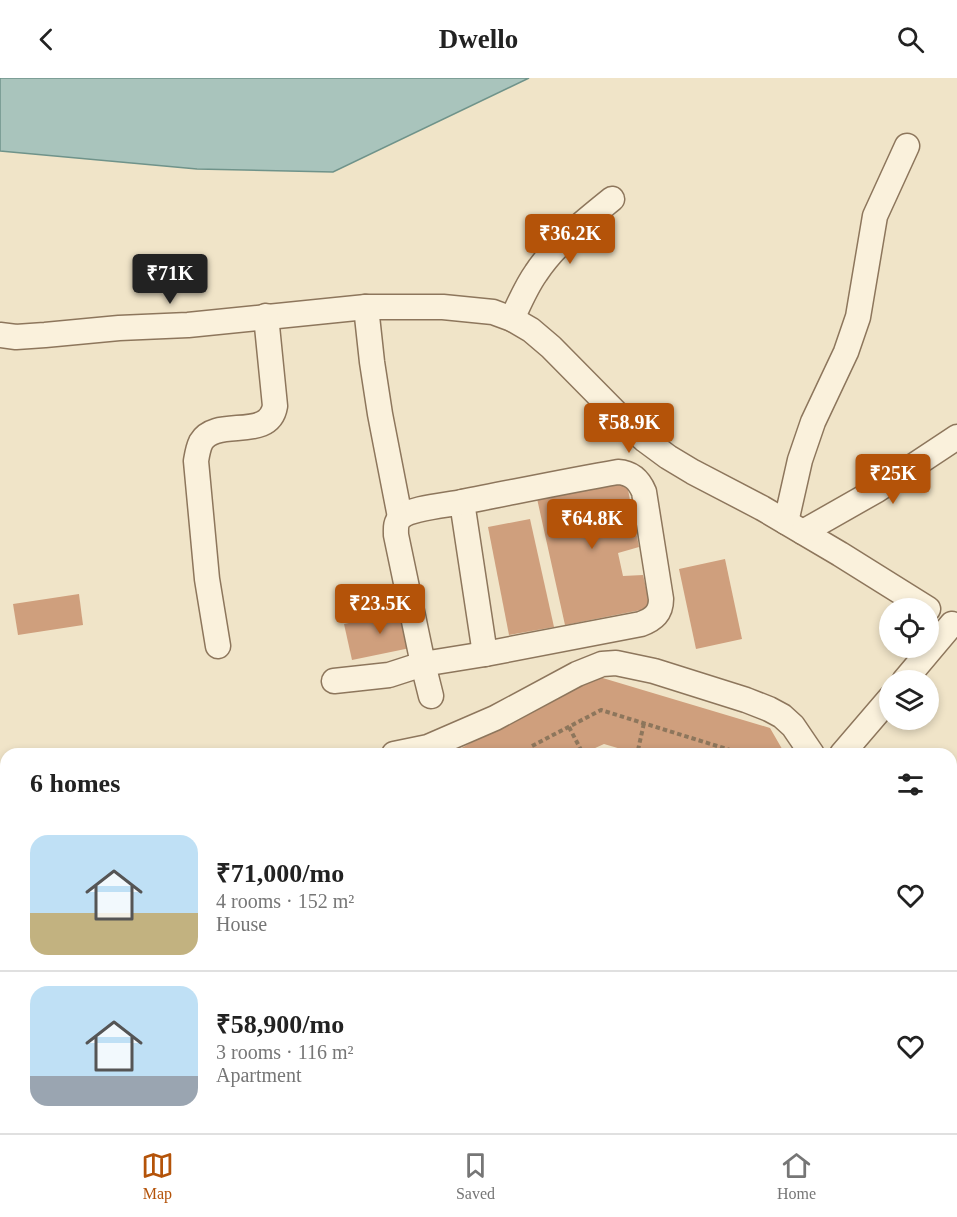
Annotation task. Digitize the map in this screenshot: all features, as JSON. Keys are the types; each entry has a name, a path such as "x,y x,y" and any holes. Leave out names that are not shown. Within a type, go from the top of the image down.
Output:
{"street":[{"path":"795,527 800,460 813,422 846,352 858,317 875,216 907,146"},
{"path":"512,319 536,273 549,256 612,198"},
{"path":"0,335 16,337 119,328 188,325 366,307 455,308 492,312 512,319 531,330 551,347 624,422 668,457 795,527 910,598"},
{"path":"366,307 380,414 400,517"},
{"path":"218,646 207,579 196,461 201,441 208,434 218,430 258,425 267,421 274,414 266,316"},
{"path":"795,527 877,490 957,437"},
{"path":"334,681 389,675 423,664 641,624 651,620 661,607 661,599 644,492 635,477 618,472 410,512 400,517 396,525 396,535 423,664 431,696"},
{"path":"462,502 485,654"},
{"path":"914,670 955,625 939,616"},
{"path":"423,748 495,718 577,674 602,664 616,663 654,670 769,709 782,716 793,726 808,748"},
{"path":"847,748 879,711"}],"path":[{"path":"532,746 601,710 722,748"},
{"path":"638,748 644,723"},
{"path":"569,727 580,748"}],"water":[{"path":"0,78 529,78 333,172 197,169 0,151"}],"building":[{"path":"626,479 639,547 618,553 623,576 643,575 651,608 565,625 536,494"},
{"path":"530,519 554,627 509,635 488,527"},
{"path":"725,559 742,639 696,649 679,569"},
{"path":"79,594 83,625 18,635 13,604"},
{"path":"408,611 415,647 352,660 344,624"},
{"path":"596,676 770,728 782,748 618,748 604,744 595,748 461,748"}]}
